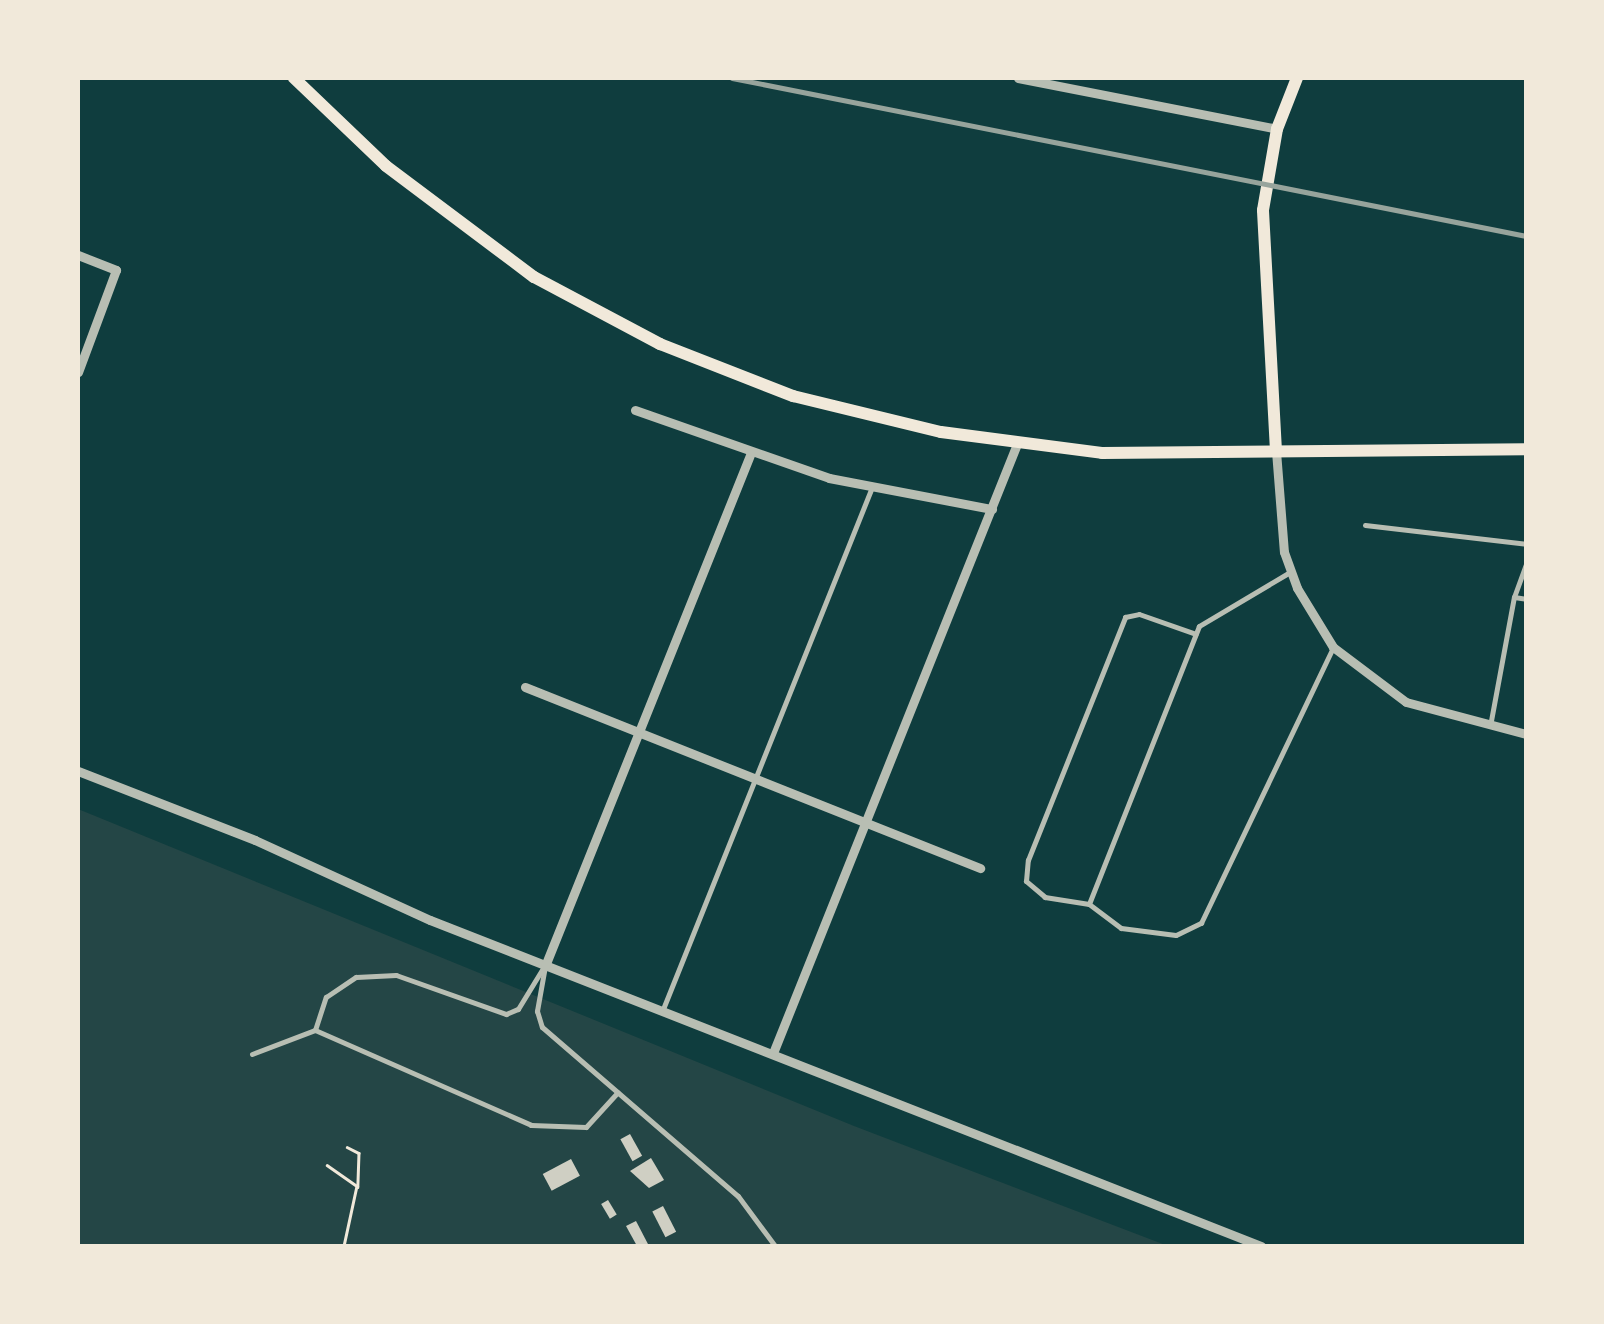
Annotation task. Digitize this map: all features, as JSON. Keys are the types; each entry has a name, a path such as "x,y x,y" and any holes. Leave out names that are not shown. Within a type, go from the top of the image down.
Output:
{"main road":[{"path":"294,78 386,166 466,230 605,318 793,396 1017,444 1187,456 1276,451 1526,449"},
{"path":"1276,451 1263,210 1277,129 1298,78"}],"street":[{"path":"1018,78 1277,129"},
{"path":"78,256 116,270 78,372"},
{"path":"635,410 750,454 872,488 992,509"},
{"path":"774,1053 1017,444"},
{"path":"1276,451 1280,532 1290,572 1333,646 1392,696 1490,727 1526,734"},
{"path":"545,966 750,454"},
{"path":"524,687 980,868"},
{"path":"78,770 545,966 1261,1246"}],"lane":[{"path":"663,1011 872,488"},
{"path":"1364,525 1526,544"},
{"path":"1490,727 1514,597 1526,564"},
{"path":"1089,904 1196,634 1290,572"},
{"path":"1514,597 1526,599"},
{"path":"1196,634 1139,614 1125,617 1035,843 1026,881 1045,897 1089,904 1121,928 1176,935 1202,923 1333,646"},
{"path":"315,1030 326,997 356,977 396,974 506,1014 518,1008 545,966"},
{"path":"545,966 537,1020 738,1196 775,1246"},
{"path":"252,1054 315,1030 531,1124 586,1128 618,1092"}],"path":[{"path":"344,1246 357,1191 359,1153 347,1147"},
{"path":"328,1165 349,1176 357,1191"}],"shaded area":[{"path":"78,809 854,1126 1168,1246 78,1246"}],"building":[{"path":"630,1134 642,1156 632,1161 620,1139"},
{"path":"651,1158 664,1180 649,1188 630,1171"},
{"path":"571,1159 580,1176 552,1191 543,1174"},
{"path":"608,1200 617,1215 610,1219 601,1204"},
{"path":"663,1206 676,1232 665,1237 652,1211"},
{"path":"636,1221 649,1246 637,1246 626,1226"}],"railway":[{"path":"732,78 1526,236"}]}
